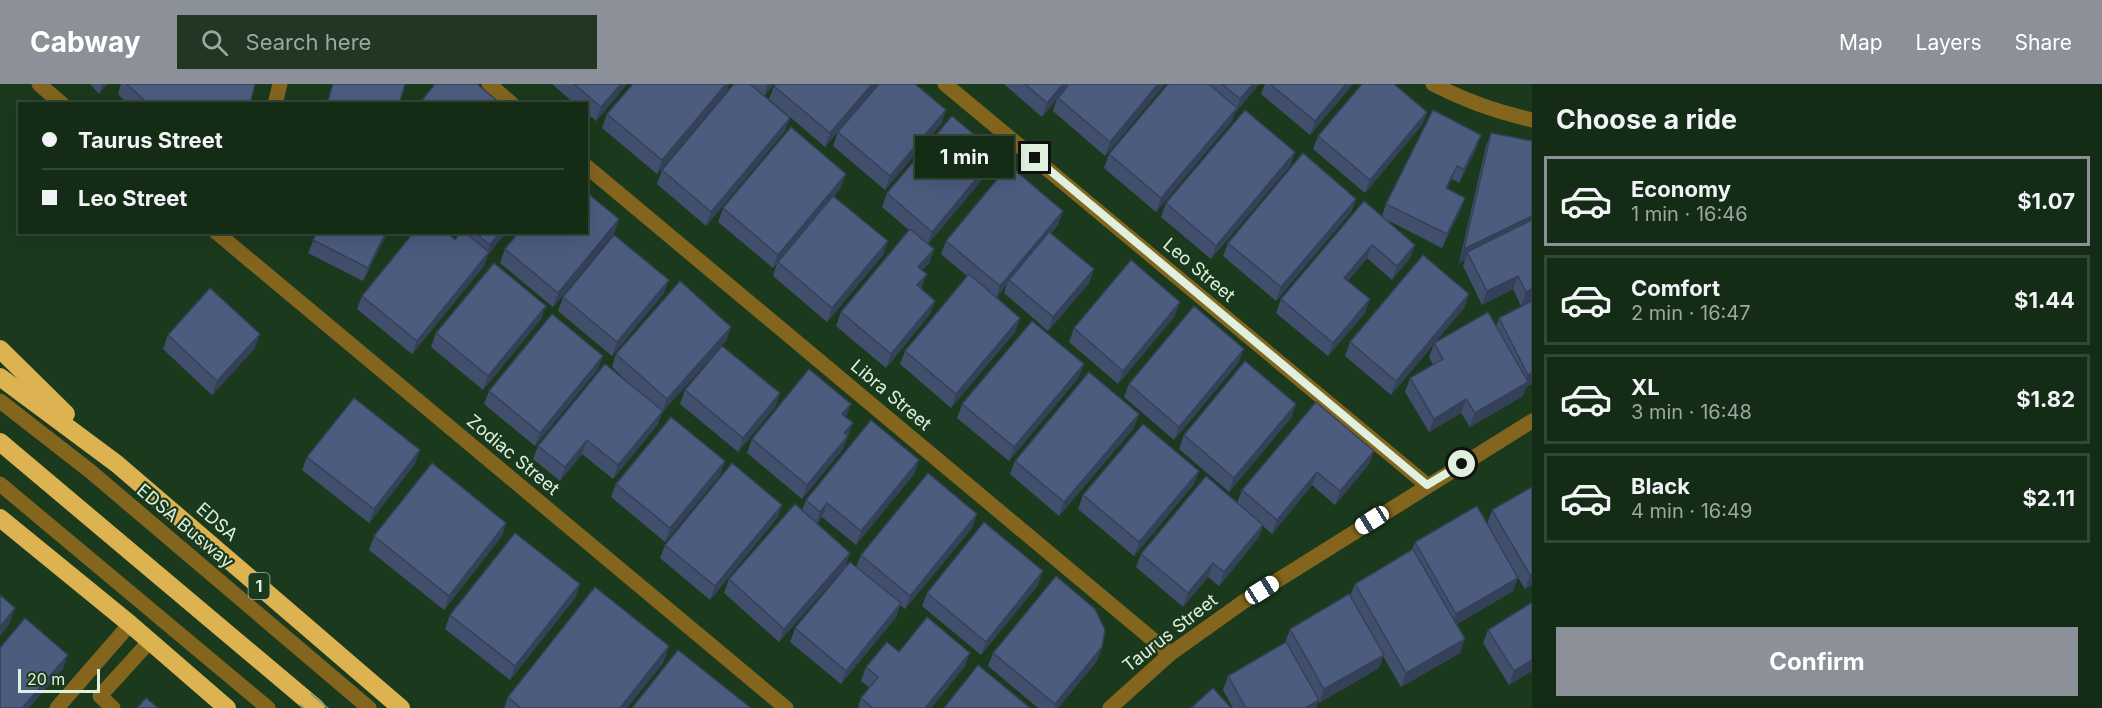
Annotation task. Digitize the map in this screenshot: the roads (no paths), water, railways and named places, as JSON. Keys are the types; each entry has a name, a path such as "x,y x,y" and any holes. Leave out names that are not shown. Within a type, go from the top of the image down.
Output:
{"highway":[{"name":"1","path":"0,350 117,464"},
{"name":"EDSA","path":"0,377 117,464 401,708"},
{"path":"0,442 316,708"},
{"path":"0,518 130,624 227,708"}],"street":[{"path":"39,84 60,102"},
{"path":"276,102 280,84"},
{"path":"489,84 510,102"},
{"name":"Leo Street","path":"945,84 1427,485"},
{"path":"1433,84 1459,98 1532,120"},
{"name":"Libra Street","path":"588,168 1170,654"},
{"name":"Zodiac Street","path":"221,234 236,240 786,708"},
{"name":"EDSA Busway","path":"0,401 90,471 369,708"},
{"name":"Taurus Street","path":"1110,708 1170,654 1243,602 1532,421"},
{"path":"0,484 268,708"},
{"path":"57,708 130,624"},
{"path":"100,696 149,642"},
{"path":"82,679 113,708"}],"tram line":[{"path":"311,694 328,708"},
{"path":"300,705 304,708"}]}
